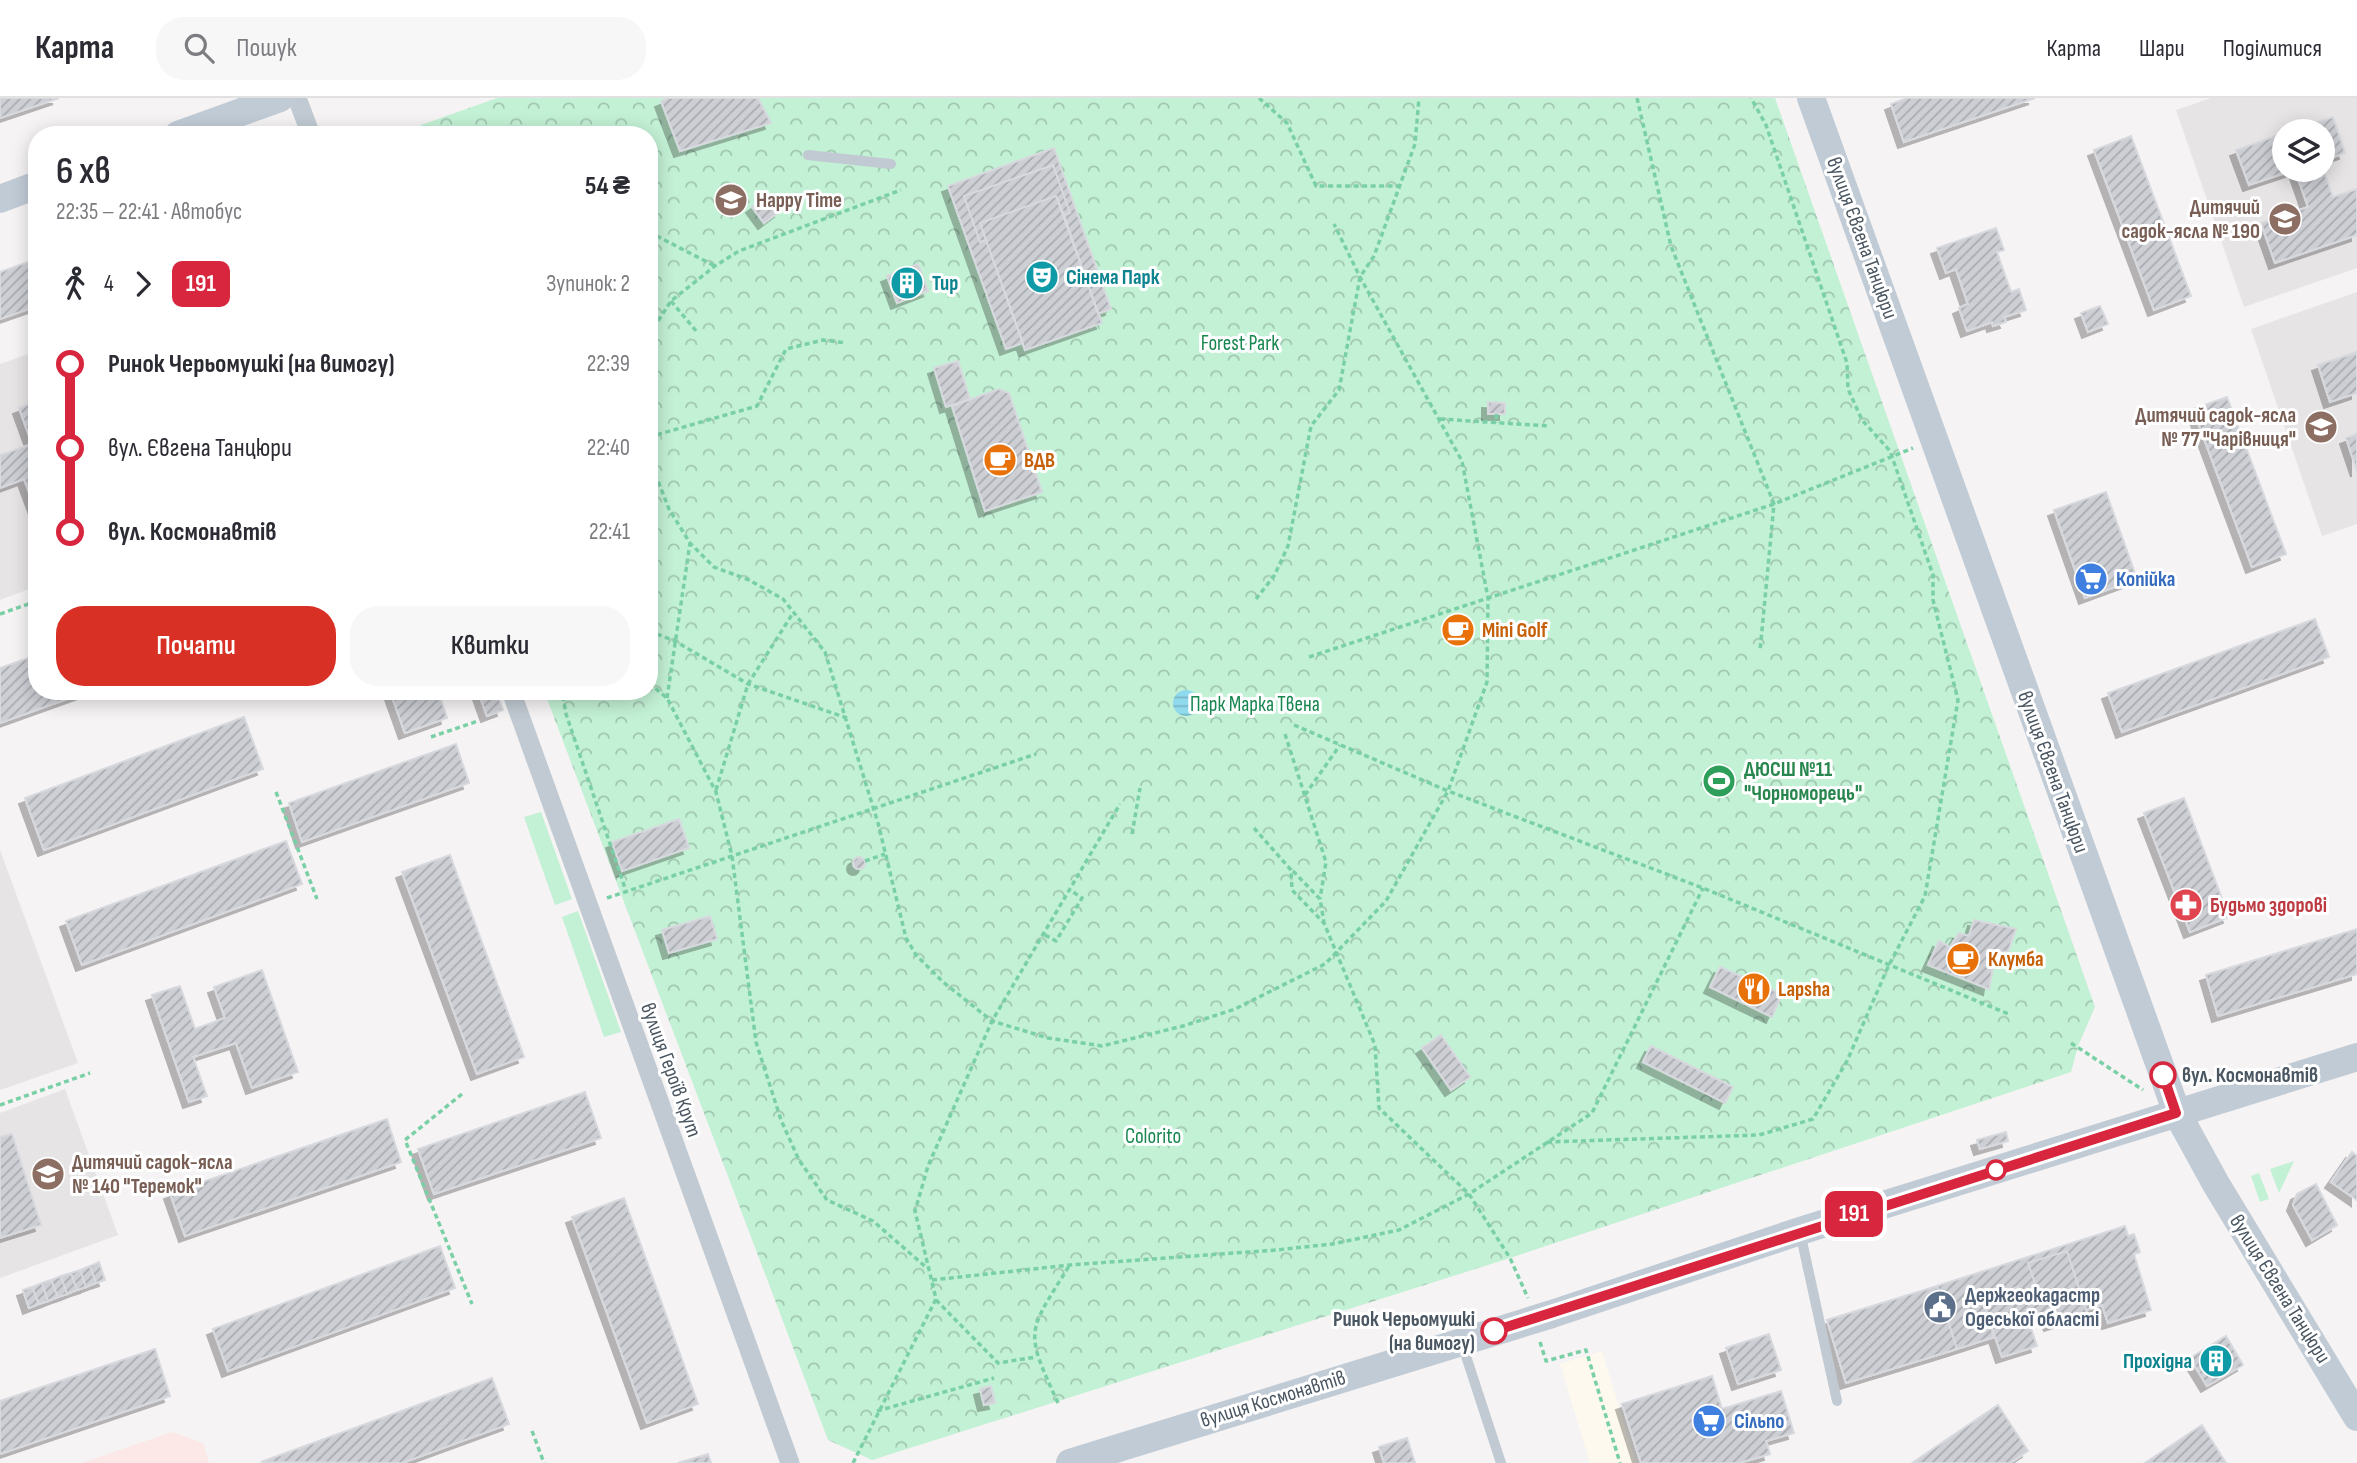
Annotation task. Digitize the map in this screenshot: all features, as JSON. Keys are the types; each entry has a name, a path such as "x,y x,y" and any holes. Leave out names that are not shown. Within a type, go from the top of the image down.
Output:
{"street":[{"path":"203,126 280,98"},
{"path":"297,98 308,126"},
{"name":"вулиця Євгена Танцюри","path":"1811,98 2176,1113 2222,1195 2357,1417"},
{"path":"0,199 28,189"},
{"name":"вулиця Героїв Крут","path":"514,700 790,1463"},
{"name":"вулиця Космонавтів","path":"1070,1463 1461,1342 1800,1231 2357,1056"}],"lane":[{"path":"808,155 891,164"},
{"path":"1800,1231 1837,1401"},
{"path":"1461,1342 1501,1463"}],"path":[{"path":"1259,98 1287,123 1316,186 1399,186"},
{"path":"1256,599 1274,576 1288,546 1311,426 1339,390 1360,277 1374,256 1415,144 1419,98"},
{"path":"1637,98 1671,246 1774,504 1760,651"},
{"path":"1547,1142 1759,1135 1813,1119 1847,1061 1888,967 1925,895 1958,700 1933,600 1933,575 1892,456 1862,421 1848,389 1847,363 1766,125 1751,98"},
{"path":"658,321 671,301 715,266 739,251 901,190"},
{"path":"658,481 669,509 690,543 715,567 749,580 783,599 825,652 874,809 906,938 916,955 943,982 992,1021 1048,1038 1102,1046 1235,1009 1310,974 1336,955 1390,894 1448,790 1487,682 1488,598 1462,461 1360,277 1334,224"},
{"path":"658,237 715,266"},
{"path":"671,301 698,332"},
{"path":"658,434 757,407 786,349 823,340 846,343"},
{"path":"1496,414 1497,423"},
{"path":"1440,419 1549,426"},
{"path":"1309,657 1774,504 1935,440"},
{"path":"667,698 690,543"},
{"path":"0,614 28,604"},
{"path":"716,792 748,684 793,612"},
{"path":"658,635 748,684 846,718"},
{"path":"658,690 667,698 716,792 732,856 756,1042 781,1120 799,1160 827,1200 873,1221 929,1269"},
{"path":"564,700 566,715 626,891"},
{"path":"432,737 478,721"},
{"path":"1294,725 1448,790 1703,888 1888,967 2011,1015"},
{"path":"1285,734 1326,862 1320,899 1324,923 1375,1045 1379,1108 1469,1194 1510,1258 1528,1299"},
{"path":"1304,796 1340,745"},
{"path":"607,898 1036,754"},
{"path":"1132,834 1140,788"},
{"path":"275,792 317,898"},
{"path":"1036,1357 998,1363 936,1299 915,1211 921,1186 992,1021 1121,804"},
{"path":"1254,828 1320,899"},
{"path":"866,861 885,854"},
{"path":"1292,870 1292,890 1324,923"},
{"path":"932,1280 1070,1265 1332,1244 1399,1230 1469,1194 1592,1113 1703,888"},
{"path":"1044,934 1056,941 1082,898 1070,890"},
{"path":"2071,1042 2144,1090"},
{"path":"0,1105 90,1073"},
{"path":"462,1094 405,1140 472,1304"},
{"path":"1058,1403 1036,1357 1033,1334 1036,1318 1070,1265"},
{"path":"853,1463 936,1299"},
{"path":"1540,1342 1546,1362 1586,1350 1620,1463"},
{"path":"877,1411 994,1378"},
{"path":"532,1431 544,1463"}],"shaded area":[{"name":"Дитячий садок-ясла № 190","path":"2211,98 2357,98 2357,268 2244,307 2176,110"},
{"name":"Дитячий садок-ясла № 77 \"Чарівниця\"","path":"2357,292 2357,524 2322,536 2251,329"},
{"path":"28,354 28,589 0,600 0,364"},
{"path":"0,850 78,1063 0,1090"},
{"name":"Дитячий садок-ясла № 140 \"Теремок\"","path":"65,1089 118,1235 0,1278 0,1113"},
{"path":"1602,1351 1636,1463 1590,1463 1560,1364"},
{"path":"172,1432 203,1443 209,1463 82,1463"}],"green space":[{"name":"Парк Марка Твена","path":"497,98 1775,98 2095,1007 2078,1046 2071,1072 1510,1258 872,1460 828,1440 547,700 658,700 658,126 421,125"},
{"path":"541,812 572,899 555,905 524,817"},
{"path":"578,911 621,1032 604,1037 562,917"},
{"path":"2294,1161 2279,1193 2270,1169"},
{"path":"2259,1173 2269,1199 2260,1202 2251,1176"}],"water":[{"path":"1186,690 1195,694 1199,703 1195,712 1186,716 1177,712 1173,703 1177,694"}],"building":[{"path":"0,98 59,98 0,118"},
{"path":"669,98 758,98 771,123 680,151 661,101"},
{"path":"1907,98 2035,98 1904,142 1891,104"},
{"path":"2335,123 2345,153 2335,156"},
{"path":"2131,136 2191,296 2154,310 2094,150"},
{"path":"2272,137 2272,177 2249,185 2236,150"},
{"path":"1054,148 1111,309 1098,314 1064,215 1070,213 1053,165 964,196 980,242 986,240 1023,343 1006,349 948,186"},
{"path":"1053,165 1070,213 1064,215 1056,196 980,223 986,240 980,242 964,196"},
{"path":"2299,182 2328,182 2333,197 2357,189 2357,235 2275,263 2261,223 2308,207"},
{"path":"768,195 780,211 764,223 752,207"},
{"name":"Сінема Парк","path":"1056,196 1102,323 1025,350 980,223"},
{"path":"1996,228 2004,250 1997,252 2011,292 2019,289 2026,310 2004,317 2006,322 1993,326 1992,322 1967,331 1959,308 1968,304 1956,269 1946,273 1937,248"},
{"path":"28,262 28,309 0,319 0,272"},
{"name":"Тир","path":"918,264 928,291 897,303 887,276"},
{"path":"2100,306 2108,324 2088,332 2081,313"},
{"path":"2357,352 2357,393 2330,402 2318,365"},
{"path":"958,361 970,399 946,407 934,368"},
{"name":"ВДВ","path":"999,389 1009,393 1042,492 985,511 952,406"},
{"path":"2227,397 2286,554 2252,567 2193,409"},
{"path":"1488,402 1505,403 1505,414 1488,414"},
{"path":"28,404 28,433 19,408"},
{"path":"2357,434 2357,471 2346,438"},
{"path":"28,445 28,490 24,479 0,488 0,455"},
{"path":"2106,492 2137,579 2085,598 2054,510"},
{"path":"2315,619 2329,657 2122,732 2108,693"},
{"path":"28,658 28,700 64,700 0,723 0,668"},
{"path":"393,700 441,700 447,718 405,733"},
{"path":"481,700 499,700 503,710 487,716"},
{"path":"244,717 263,769 44,850 25,798"},
{"path":"456,744 469,783 302,842 289,803"},
{"path":"2184,798 2229,917 2190,932 2144,813"},
{"path":"679,819 689,848 622,871 612,842"},
{"path":"286,841 302,884 82,965 66,921"},
{"path":"450,855 524,1057 477,1074 402,872"},
{"path":"859,857 865,863 859,869 853,863"},
{"path":"710,916 717,939 669,953 662,930"},
{"name":"Клумба","path":"1974,920 2016,929 2008,952 1996,951 1989,989 1928,965 1939,941 1950,947 1959,933 1969,936"},
{"path":"2357,929 2357,974 2218,1016 2206,975"},
{"name":"Lapsha","path":"1720,967 1782,994 1772,1017 1710,987"},
{"path":"262,970 298,1072 252,1088 236,1043 193,1057 207,1096 189,1102 152,995 180,986 195,1029 225,1018 214,987"},
{"path":"1441,1035 1470,1077 1451,1090 1422,1048"},
{"path":"1651,1046 1733,1087 1725,1103 1643,1062"},
{"path":"585,1092 601,1138 434,1194 418,1149"},
{"path":"387,1119 401,1162 185,1236 170,1193"},
{"path":"2006,1132 2008,1141 1980,1149 1977,1140"},
{"path":"12,1134 41,1225 0,1238 0,1137"},
{"path":"2352,1152 2357,1156 2357,1200 2331,1182"},
{"path":"2316,1184 2337,1225 2312,1240 2293,1205 2297,1194"},
{"path":"624,1198 698,1404 647,1423 572,1217"},
{"path":"2125,1226 2128,1236 2134,1234 2140,1252 2134,1254 2151,1310 2108,1323 2102,1305 2086,1310 2067,1251 2028,1263 2038,1292 2021,1297 2018,1287 1982,1298 1994,1337 1957,1349 1937,1286"},
{"path":"440,1246 455,1288 228,1371 213,1329"},
{"path":"2067,1251 2087,1313 2050,1325 2047,1316 2029,1322 2037,1346 2002,1357 1982,1298 2018,1287 2021,1297 2038,1292 2028,1263"},
{"path":"99,1262 105,1280 96,1283 90,1266"},
{"path":"90,1266 96,1283 86,1287 80,1270"},
{"path":"80,1270 86,1287 77,1290 71,1273"},
{"path":"71,1273 77,1290 67,1294 61,1276"},
{"path":"61,1276 67,1294 58,1297 51,1280"},
{"path":"51,1280 58,1297 48,1301 42,1283"},
{"path":"42,1283 48,1301 39,1304 32,1287"},
{"path":"1937,1286 1957,1349 1846,1383 1827,1320"},
{"path":"32,1287 39,1304 29,1308 23,1290"},
{"path":"1769,1334 1781,1370 1738,1384 1726,1348"},
{"name":"Прохідна","path":"2226,1336 2243,1365 2207,1386 2190,1358"},
{"path":"155,1349 170,1396 0,1454 0,1401"},
{"name":"Сільпо","path":"1712,1376 1722,1409 1781,1391 1794,1433 1766,1441 1770,1454 1739,1463 1641,1463 1622,1404"},
{"path":"492,1378 509,1424 402,1463 261,1462"},
{"path":"991,1386 995,1403 984,1405 980,1389"},
{"path":"1998,1405 2028,1451 2010,1463 1912,1463"},
{"path":"2202,1425 2226,1463 2145,1463"},
{"path":"1407,1438 1415,1463 1384,1463 1379,1447"},
{"path":"708,1454 711,1463 678,1463"}],"bus line":[{"name":"191","path":"1494,1331 2176,1113 2163,1075"}],"place":[{"name":"Happy Time","path":"731,200"},
{"name":"Дитячий садок-ясла № 190","path":"2285,219"},
{"name":"Сінема Парк","path":"1042,277"},
{"name":"Тир","path":"907,283"},
{"name":"Дитячий садок-ясла № 77 \"Чарівниця\"","path":"2321,427"},
{"name":"ВДВ","path":"1000,460"},
{"name":"Копійка","path":"2091,579"},
{"name":"Mini Golf","path":"1458,630"},
{"name":"ДЮСШ №11 \"Чорноморець\"","path":"1719,781"},
{"name":"Будьмо здорові","path":"2186,905"},
{"name":"Клумба","path":"1963,959"},
{"name":"Lapsha","path":"1754,989"},
{"name":"вул. Космонавтiв","path":"2163,1075"},
{"name":"Дитячий садок-ясла № 140 \"Теремок\"","path":"48,1174"},
{"name":"Держгеокадастр Одеської області","path":"1940,1307"},
{"name":"Ринок Черьомушкі (на вимогу)","path":"1494,1331"},
{"name":"Прохідна","path":"2216,1361"},
{"name":"Сільпо","path":"1709,1421"}],"park label":[{"name":"Forest Park","path":"1240,343"},
{"name":"Colorito","path":"1153,1136"}]}
